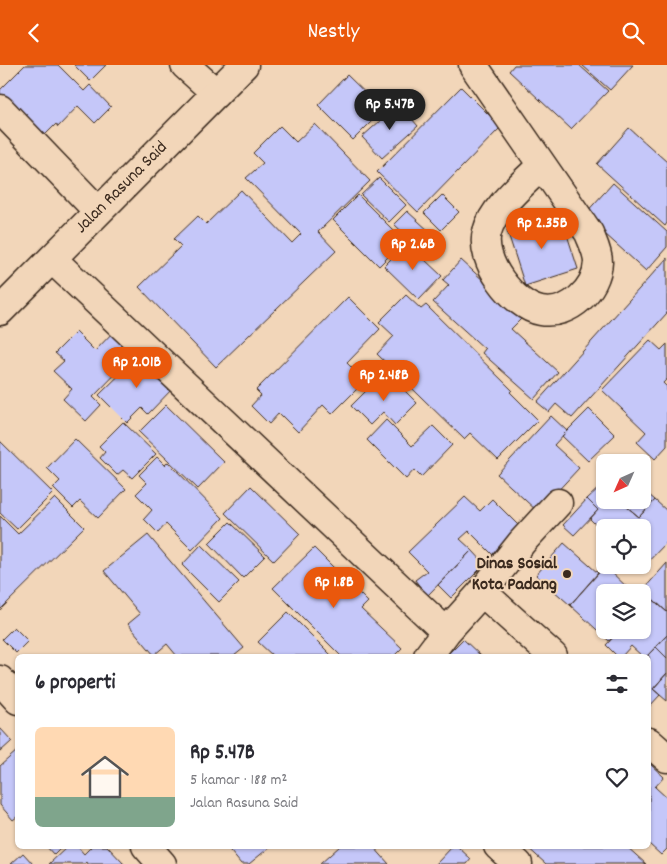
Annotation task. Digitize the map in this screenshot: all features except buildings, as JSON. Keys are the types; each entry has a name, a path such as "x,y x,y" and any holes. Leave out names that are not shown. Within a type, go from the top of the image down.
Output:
{"street":[{"path":"185,65 216,93"},
{"name":"Jalan Rasuna Said","path":"0,311 244,65"},
{"path":"473,65 589,233 598,261 595,276 590,287 580,298 567,307 541,311 532,307 504,285 489,258 486,232 492,218 499,209 542,165"},
{"path":"0,109 98,211"},
{"path":"52,259 446,632"},
{"path":"430,654 522,542 558,503"},
{"path":"482,592 551,654"},
{"path":"0,680 15,697"},
{"path":"651,744 667,759"},
{"path":"149,849 162,864"},
{"path":"501,849 518,864"}],"place":[{"name":"Dinas Sosial Kota Padang","path":"567,574"}]}
